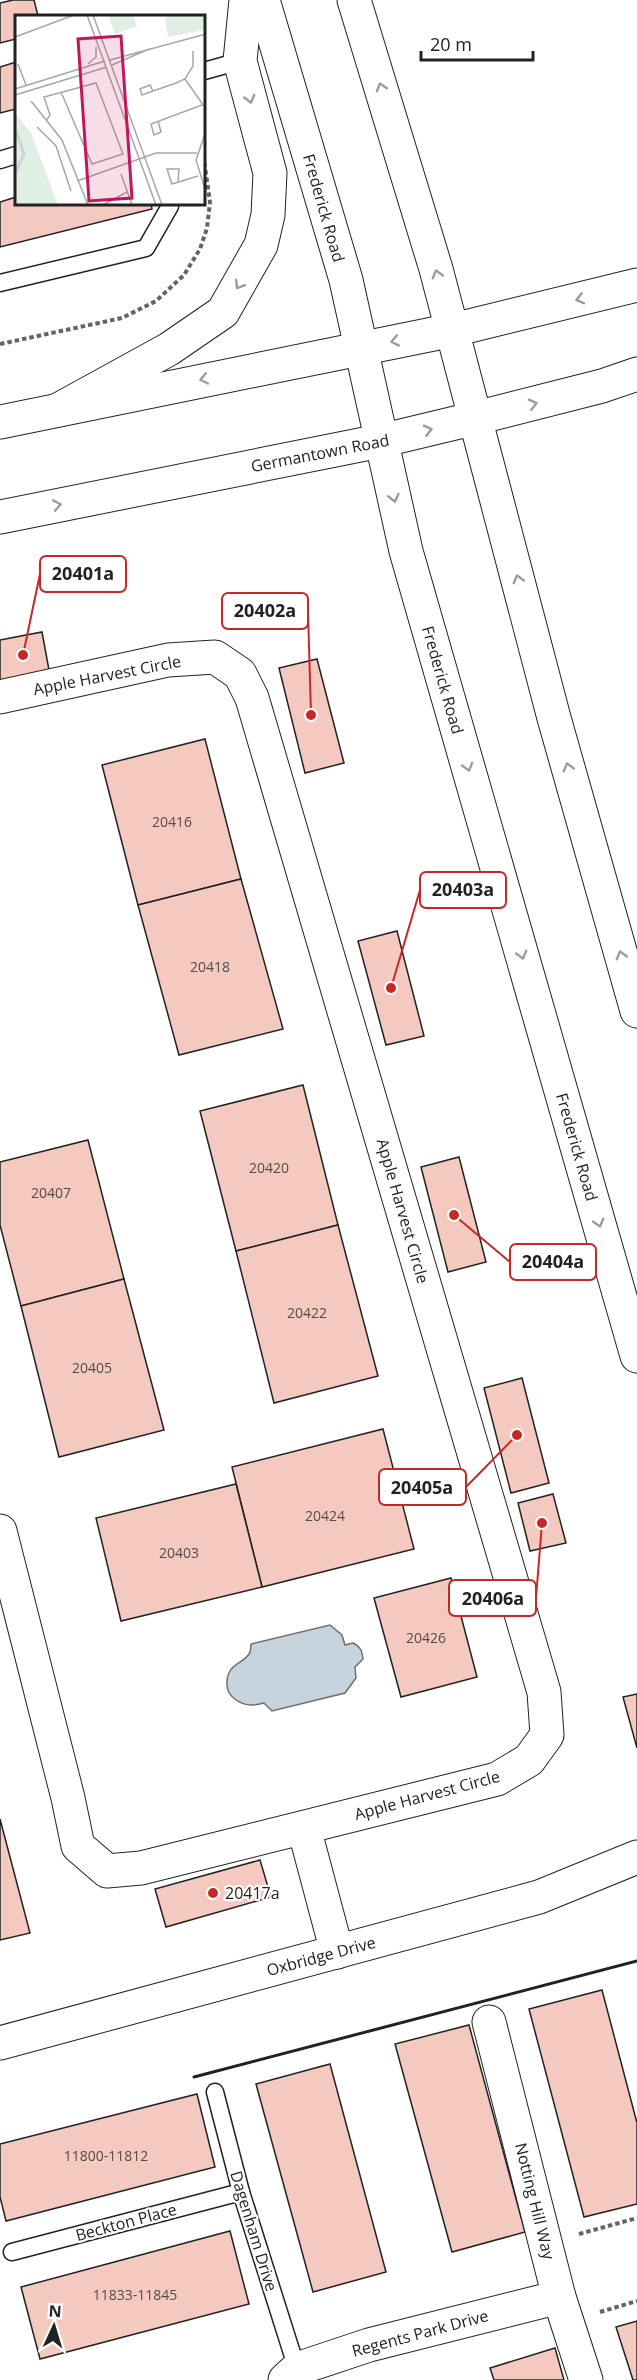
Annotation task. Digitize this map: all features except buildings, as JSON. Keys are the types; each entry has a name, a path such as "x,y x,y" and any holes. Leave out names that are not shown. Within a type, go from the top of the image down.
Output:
{"street":[{"path":"58,410 169,349 222,312 261,244 268,215 270,173 240,61 246,0"},
{"name":"Frederick Road","path":"263,0 346,280 406,551 637,1356"},
{"path":"354,0 453,330 554,718 637,1011"},
{"path":"0,422 453,330 637,285"},
{"name":"Germantown Road","path":"0,517 380,441 602,386 637,374"},
{"name":"Apple Harvest Circle","path":"0,697 168,660 215,657 240,674 255,709 544,1692 547,1735 529,1760 497,1779 141,1868 107,1871 78,1846 65,1786 0,1531"},
{"path":"304,1828 337,1952"},
{"name":"Oxbridge Drive","path":"0,2043 539,1897 637,1857"},
{"name":"Notting Hill Way","path":"489,2022 559,2297 586,2380"},
{"name":"Regents Park Drive","path":"291,2375 369,2345 559,2297"}],"lane":[{"path":"206,70 240,61"},
{"path":"0,160 15,155"},
{"path":"0,283 146,248 169,206"},
{"name":"Dagenham Drive","path":"215,2092 291,2375"},
{"name":"Beckton Place","path":"12,2252 241,2192"}],"path":[{"path":"0,344 122,318 156,302 184,275 200,249 207,228 210,202 206,174"},
{"path":"546,2243 637,2218"}],"shaded area":[{"path":"330,1625 342,1635 345,1645 353,1643 362,1654 363,1659 355,1667 356,1678 345,1693 272,1711 264,1703 253,1705 239,1702 228,1691 229,1672 249,1654 251,1644"}],"wall":[{"path":"194,2077 637,1961"}],"place":[{"name":"20401a","path":"23,655"},
{"name":"20402a","path":"311,715"},
{"name":"20403a","path":"391,988"},
{"name":"20404a","path":"454,1215"},
{"name":"20405a","path":"517,1435"},
{"name":"20406a","path":"542,1523"},
{"name":"20417a","path":"213,1893"}]}
